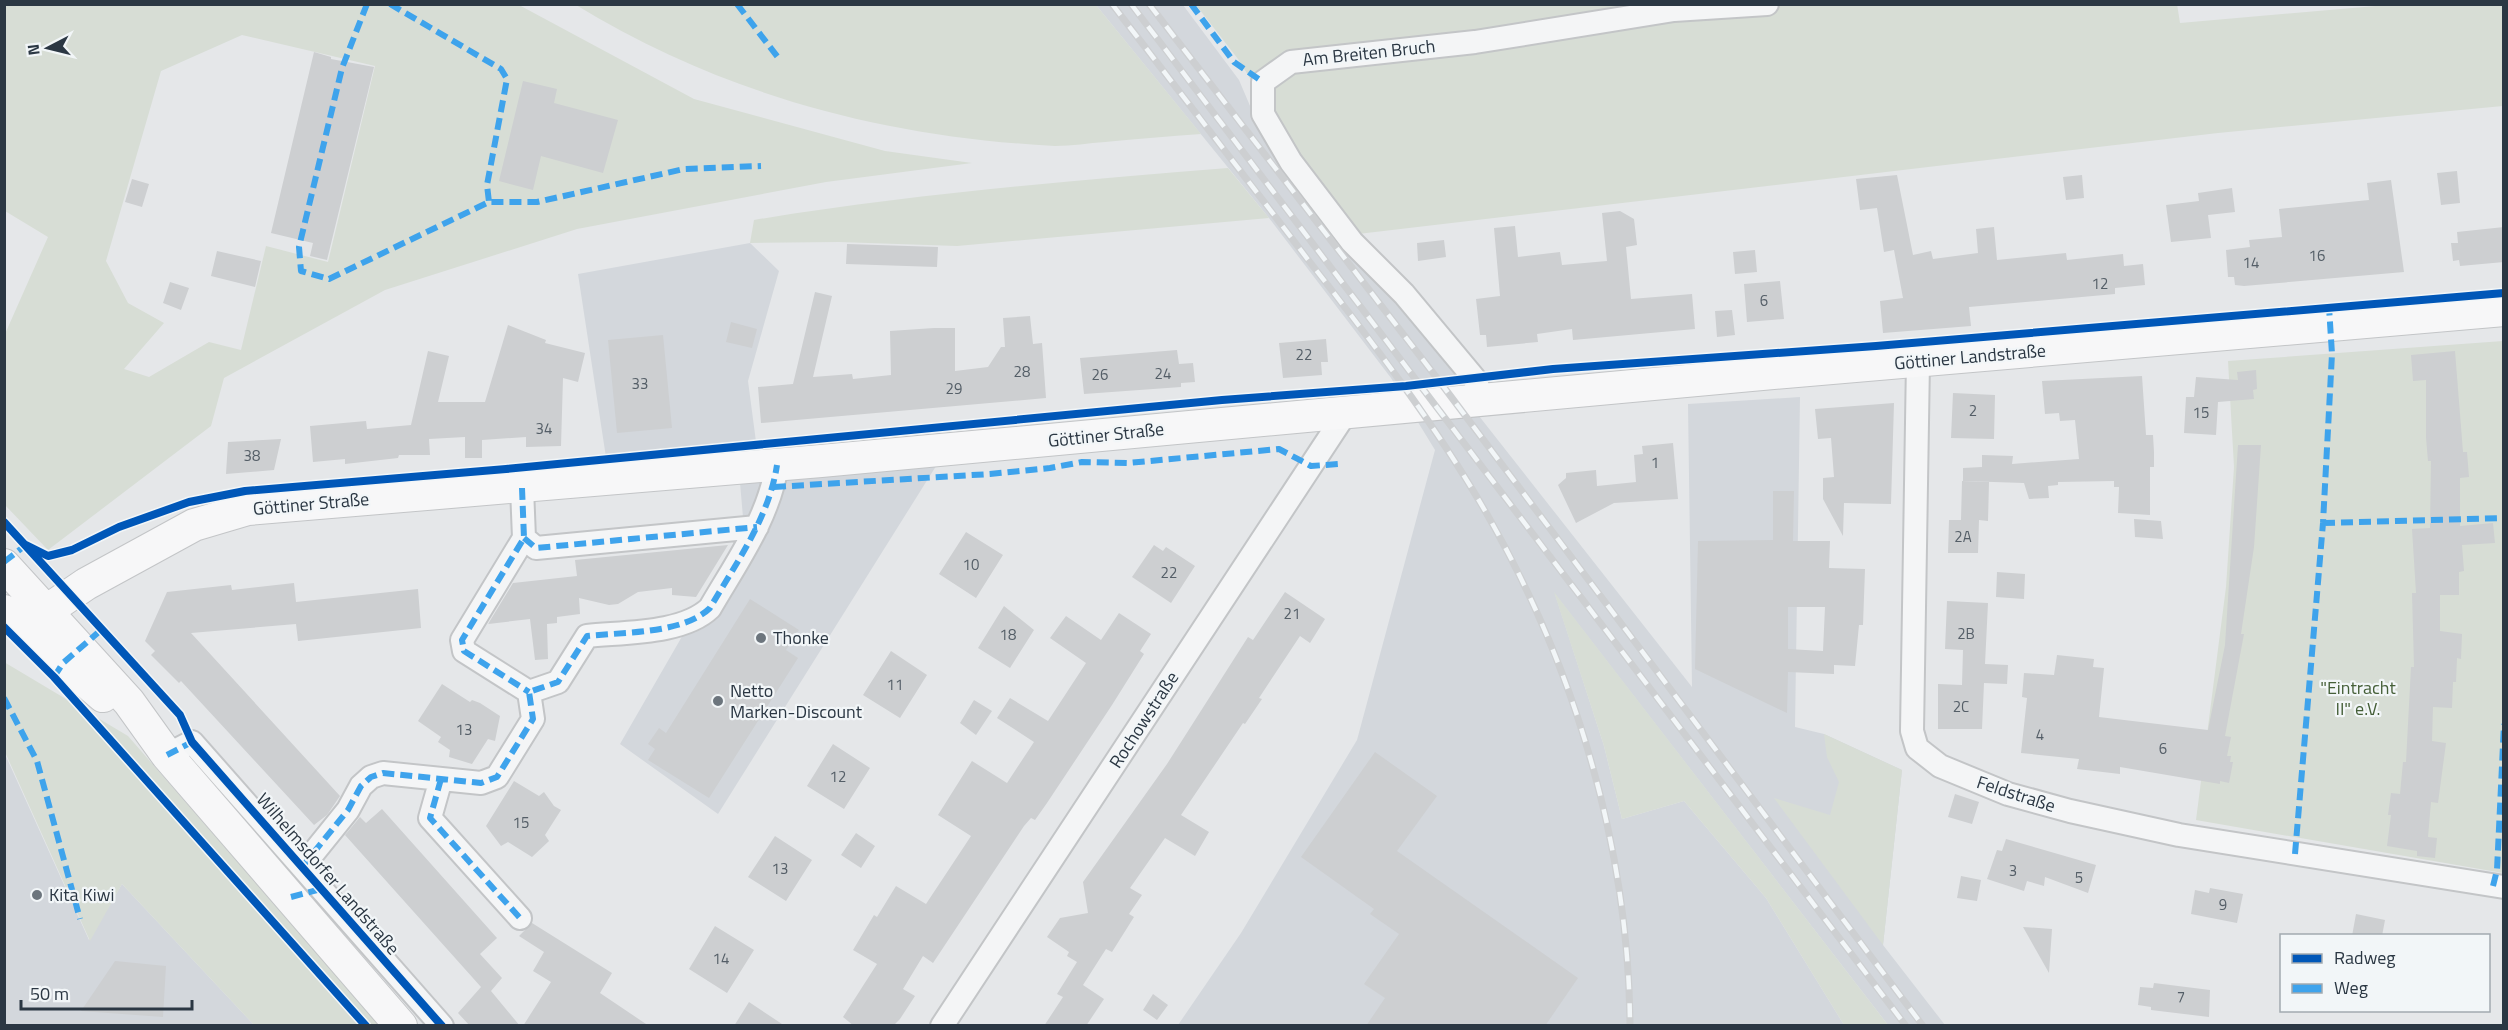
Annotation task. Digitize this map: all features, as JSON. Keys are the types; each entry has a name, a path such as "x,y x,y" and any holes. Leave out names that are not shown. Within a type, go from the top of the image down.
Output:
{"street":[{"name":"Am Breiten Bruch","path":"1485,401 1474,378 1404,294 1352,242 1291,162 1263,114 1263,82 1292,62 1475,42 1674,10 1767,4"},
{"name":"Göttiner Landstraße","path":"1436,405 2504,310"},
{"name":"Feldstraße","path":"1918,361 1912,731 1917,748 1940,766 2008,794 2070,811 2172,834 2504,887"},
{"name":"Göttiner Straße","path":"25,618 194,525 248,509 522,488 1436,405"},
{"name":"Rochowstraße","path":"942,1026 1346,414"},
{"path":"522,488 524,538 462,640 465,651 529,692 558,682 587,636 681,625 699,618 710,608 757,527 774,487 777,465"},
{"path":"524,538 536,548 757,527"},
{"path":"4,565 25,618 129,702 161,749 401,1026"},
{"name":"Wilhelmsdorfer Landstraße","path":"302,867 348,810 361,786 371,777 383,773 482,783 497,777 533,719 529,692"},
{"name":"Wilhelmsdorfer Landstraße","path":"161,749 192,742 442,1026"},
{"path":"441,779 430,818 520,918"},
{"name":"Wilhelmsdorfer Landstraße","path":"291,897 321,889"}],"shaded area":[{"path":"1096,5 1183,5 1239,80 1256,120 1459,376 1479,416 1692,687 1688,404 1800,397 1795,727 1824,734 1902,770 1883,945 1945,1025 1888,1025 1555,594 1604,746 1622,819 1684,801 1766,898 1844,1025 1178,1025 1241,933 1357,740 1435,450 1391,378 1269,218"},
{"path":"750,243 779,271 748,381 758,457 953,439 718,814 620,744 744,529 738,459 609,477 578,274"},
{"name":"Kita Kiwi","path":"4,752 89,940 122,884 254,1025 5,1025"}],"green space":[{"path":"2177,4 2180,23 2387,5 2503,5 2503,106 2218,133 1358,234 1297,154 1238,59 1196,5"},
{"path":"5,5 519,5 694,99 885,151 972,163 826,182 577,229 385,290 224,378 211,426 48,550 5,505 5,334 48,237 5,211","holes":["242,35 375,66 328,262 266,246 241,350 209,342 149,377 124,369 164,323 128,303 106,261 161,71"]},
{"path":"576,5 1096,5 1201,134 1055,146 928,133 867,121 807,106 747,87 689,64 632,37"},
{"path":"1228,168 1269,218 957,246 839,242 750,243 754,220 931,196"},
{"name":"\"Eintracht II\" e.V.","path":"2503,341 2503,873 2196,820 2226,587 2234,467 2228,361"},
{"path":"1554,592 1888,1025 1844,1025 1766,898 1684,801 1622,819 1604,746"},
{"path":"4,662 128,736 380,1025 254,1025 122,884 90,941 5,752"},
{"path":"1824,734 1902,770 1883,945 1774,798 1830,815 1839,782 1827,757"}],"building":[{"path":"314,52 331,57 331,59 374,67 327,260 310,256 313,243 271,233"},
{"path":"523,81 557,89 554,103 618,120 603,173 541,156 533,190 499,181"},
{"path":"2457,171 2460,203 2441,205 2437,173"},
{"path":"1897,175 1913,255 1931,251 1933,259 1978,253 1976,229 1994,227 1997,260 2066,253 2067,260 2123,254 2124,266 2143,264 2145,285 2115,288 2115,294 1969,307 1971,326 1883,333 1880,301 1903,298 1894,250 1884,252 1877,208 1860,210 1856,179"},
{"path":"2082,175 2084,198 2066,200 2063,177"},
{"path":"132,179 149,184 142,207 125,202"},
{"path":"2391,180 2404,272 2244,286 2235,285 2234,277 2228,277 2226,250 2250,247 2249,240 2282,237 2279,209 2369,200 2367,183"},
{"path":"2232,188 2235,212 2208,215 2211,238 2171,242 2166,205 2199,201 2198,193"},
{"path":"1620,211 1634,219 1637,245 1626,247 1631,299 1692,294 1695,329 1573,340 1572,329 1537,334 1538,342 1487,347 1486,335 1480,335 1476,299 1500,296 1494,228 1515,226 1518,257 1560,252 1562,265 1607,261 1602,213"},
{"path":"2504,227 2504,262 2460,266 2459,260 2453,261 2451,243 2458,243 2457,232"},
{"path":"1444,240 1446,257 1418,261 1417,243"},
{"path":"847,244 938,247 937,267 846,264"},
{"path":"1755,250 1757,272 1735,274 1733,252"},
{"path":"217,251 261,261 255,287 211,276"},
{"path":"1780,281 1784,319 1747,322 1744,284"},
{"path":"170,282 189,288 181,310 163,303"},
{"path":"815,292 832,296 813,377 852,374 853,379 891,375 890,331 934,328 955,328 955,371 988,367 1001,347 1005,347 1003,318 1030,316 1033,344 1042,343 1046,398 761,423 758,387 793,384"},
{"path":"1732,310 1735,335 1717,337 1715,311"},
{"path":"731,322 757,329 752,348 726,342"},
{"path":"508,325 546,340 545,343 585,353 578,382 563,378 561,446 526,447 526,437 482,440 482,458 465,458 465,437 429,439 430,455 399,455 398,458 345,464 345,459 313,462 310,426 366,421 367,429 411,425 428,351 449,356 438,402 485,402"},
{"path":"663,335 672,428 617,433 608,340"},
{"path":"1326,339 1328,362 1321,362 1322,375 1283,378 1279,343"},
{"path":"1177,350 1179,364 1193,363 1195,382 1181,383 1181,387 1084,394 1080,358"},
{"path":"2455,351 2463,452 2467,452 2469,477 2460,478 2460,526 2493,523 2495,543 2462,545 2464,571 2459,572 2459,595 2440,595 2440,631 2462,634 2461,659 2457,658 2456,682 2453,682 2452,708 2433,707 2432,741 2446,743 2438,803 2431,802 2428,837 2437,838 2435,858 2417,856 2417,851 2387,846 2391,815 2388,815 2391,793 2400,794 2403,762 2406,762 2411,667 2414,667 2412,593 2416,593 2412,529 2430,528 2431,461 2428,461 2426,438 2426,380 2413,381 2411,355"},
{"path":"2256,370 2257,389 2253,390 2254,399 2218,402 2216,435 2184,433 2186,397 2194,397 2196,377 2238,380 2237,372"},
{"path":"2142,376 2146,435 2153,435 2154,452 2154,467 2150,467 2150,515 2118,513 2119,487 2114,487 2114,481 2058,482 2058,485 2048,486 2049,498 2029,499 2024,483 1963,481 1963,468 1982,467 1982,455 2013,456 2012,464 2079,459 2075,420 2060,421 2059,413 2045,414 2042,381"},
{"path":"1953,393 1995,395 1994,439 1951,438"},
{"path":"1894,403 1891,504 1844,503 1843,536 1823,499 1823,478 1834,477 1831,438 1818,439 1815,409"},
{"path":"281,439 274,470 226,474 228,442"},
{"path":"1673,443 1678,499 1614,503 1576,523 1558,485 1566,478 1566,473 1596,470 1597,486 1636,482 1634,455 1643,454 1642,446"},
{"path":"2238,445 2261,445 2254,547 2241,634 2244,634 2225,736 2231,737 2227,756 2231,756 2230,762 2233,762 2229,783 2220,781 2220,784 2120,767 2120,774 2077,769 2079,759 2021,753 2027,698 2022,697 2024,673 2054,675 2057,655 2094,659 2093,667 2104,668 2099,717 2208,730 2225,645"},
{"path":"1962,481 1989,482 1988,521 1979,520 1978,553 1948,553 1949,520 1961,520"},
{"path":"1773,491 1794,491 1793,541 1830,541 1829,568 1865,569 1863,625 1859,625 1855,666 1834,665 1834,674 1788,672 1787,713 1695,669 1698,541 1773,540","holes":["1788,607 1825,607 1823,651 1788,649"]},
{"path":"2134,519 2161,521 2163,539 2135,537"},
{"path":"966,532 1003,555 976,598 939,574"},
{"path":"728,545 696,597 672,595 672,588 638,592 618,604 609,605 579,598 580,614 557,617 557,623 547,624 548,659 535,660 530,619 488,624 513,583 577,576 575,560"},
{"path":"1154,545 1163,551 1166,547 1195,566 1171,603 1132,577"},
{"path":"1997,572 2025,574 2024,599 1996,597"},
{"path":"294,583 296,602 418,589 421,628 298,641 296,624 191,633 340,796 327,815 314,825 181,681 179,683 151,655 155,651 145,641 167,592 231,585 232,590"},
{"path":"1285,592 1325,619 1310,643 1300,636 1259,698 1262,699 1245,724 1243,723 1181,815 1209,832 1195,856 1165,838 1130,888 1142,895 1129,914 1134,917 1112,952 1106,949 1083,985 1104,999 1086,1026 1044,1026 1063,997 1057,994 1077,962 1067,956 1069,952 1047,937 1060,918 1088,913 1083,882 1167,764 1248,637 1253,640"},
{"path":"750,599 799,630 786,650 798,658 709,798 648,760 655,749 648,744 659,728 666,733"},
{"path":"1947,601 1988,603 1985,664 2008,665 2007,684 1984,683 1982,729 1938,729 1938,684 1962,685 1963,650 1945,649"},
{"path":"1004,606 1034,630 1010,668 978,648"},
{"path":"1119,613 1151,634 1140,651 1144,654 1112,705 1035,820 1031,818 1024,826 933,963 923,956 903,989 915,996 900,1019 893,1026 854,1026 843,1017 877,964 853,950 874,915 877,917 896,886 926,904 971,836 938,815 972,761 1007,783 1034,742 997,718 1010,698 1048,721 1086,663 1050,638 1066,616 1101,640"},
{"path":"891,651 927,675 900,718 863,695"},
{"path":"442,684 470,702 472,700 480,703 500,716 495,741 488,739 472,764 449,757 450,750 438,742 441,737 418,721"},
{"path":"974,700 992,711 976,735 960,723"},
{"path":"833,744 870,768 844,809 807,786"},
{"path":"1375,752 1437,796 1397,851 1578,978 1545,1026 1366,1026 1385,998 1364,984 1399,934 1370,914 1374,909 1301,857"},
{"path":"514,781 539,796 544,792 554,806 561,810 545,835 549,841 532,857 508,842 501,846 486,826"},
{"path":"1955,794 1979,802 1972,824 1948,817"},
{"path":"382,809 497,938 480,954 502,978 491,991 520,1026 470,1026 458,1013 481,987 345,835 360,817 366,823"},
{"path":"856,833 875,846 861,868 841,855"},
{"path":"775,836 812,860 786,901 748,877"},
{"path":"2006,839 2096,865 2088,893 2045,877 2044,886 2027,881 2024,891 1987,879 1997,850 2002,851"},
{"path":"1961,876 1981,880 1977,901 1957,898"},
{"path":"2210,888 2243,894 2237,923 2191,914 2195,890 2209,893"},
{"path":"2356,914 2385,920 2382,934 2352,934"},
{"path":"532,923 612,973 600,993 649,1026 523,1026 551,982 533,971 544,952 519,936"},
{"path":"715,926 754,950 727,993 689,969"},
{"path":"2023,927 2052,929 2049,973"},
{"path":"115,961 166,966 163,1017 81,1011"},
{"path":"2154,983 2210,990 2209,1017 2151,1010 2151,1007 2138,1005 2140,987 2153,988"},
{"path":"1153,994 1168,1005 1157,1020 1143,1010"},
{"path":"749,1002 785,1026 734,1026"}],"railway":[{"path":"1112,4 1403,385 1468,482 1519,575 1547,635 1571,698 1608,827 1620,893 1627,959 1630,1026"},
{"path":"1131,4 1906,1026"},
{"path":"1149,4 1440,382 1923,1026"}],"marked path":[{"path":"367,4 342,68 299,247 301,271 329,279 489,202 537,202 684,169 761,166"},
{"path":"390,4 501,69 507,79 487,185 489,202"},
{"path":"737,4 780,60"},
{"path":"1191,4 1234,62 1263,82"},
{"path":"2295,854 2323,523 2332,354 2329,307"},
{"path":"774,487 990,474 1050,468 1082,462 1128,463 1279,449 1311,466 1339,464"},
{"path":"302,867 348,810 361,786 371,777 383,773 481,783 497,777 533,719 529,692 558,682 587,636 669,627 698,617 710,608 759,522 773,485 777,465"},
{"path":"522,488 524,538 462,640 464,651 529,692"},
{"path":"2323,523 2504,518"},
{"path":"524,538 536,548 757,527"},
{"path":"4,562 26,545"},
{"path":"54,677 63,663 101,630"},
{"path":"4,698 37,761 80,919"},
{"path":"2493,886 2497,870 2504,724"},
{"path":"167,755 192,742"},
{"path":"441,779 430,818 520,918"},
{"path":"291,897 321,889"}],"cycle path":[{"path":"26,545 48,556 72,550 119,527 189,502 245,491 506,469 1222,400 1406,386 1553,369 1876,346 2504,293"},
{"path":"4,522 180,715 192,742 442,1026"},
{"path":"4,627 54,677 366,1026"}],"place":[{"name":"Thonke","path":"761,638"},
{"name":"Netto Marken-Discount","path":"718,701"},
{"name":"Kita Kiwi","path":"37,895"}]}
